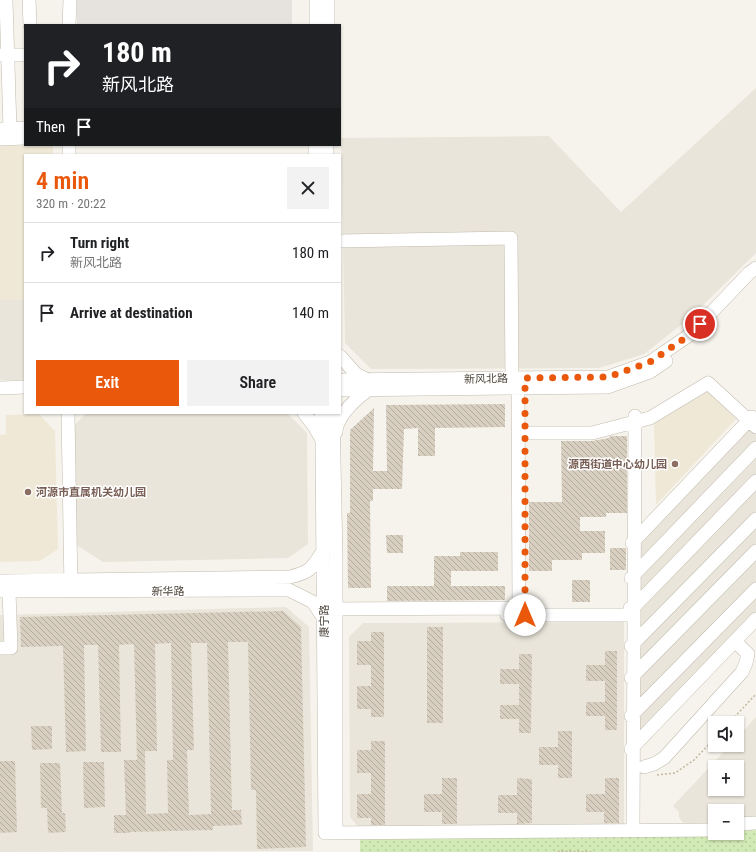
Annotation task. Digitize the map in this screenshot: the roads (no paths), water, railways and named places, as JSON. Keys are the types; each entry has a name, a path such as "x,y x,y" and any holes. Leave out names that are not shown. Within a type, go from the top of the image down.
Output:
{"street":[{"path":"6,0 4,55 5,129 24,128"},
{"path":"29,0 30,24"},
{"path":"63,0 63,24"},
{"path":"69,24 70,0"},
{"path":"316,0 316,24"},
{"path":"328,0 328,24"},
{"path":"4,55 24,55"},
{"path":"0,139 24,138"},
{"path":"341,241 511,238 521,430 522,612"},
{"name":"新风北路","path":"341,390 368,385 518,383 608,377 650,362 691,334 749,273 756,268"},
{"name":"新风北路","path":"518,383 608,387 650,372 691,344 756,278"},
{"path":"305,414 328,440 346,410 368,385 341,357"},
{"path":"521,430 593,427 634,419 709,376 753,421 633,542"},
{"name":"新风北路","path":"341,380 368,385"},
{"path":"0,388 24,387"},
{"path":"0,397 24,396"},
{"path":"62,414 68,585"},
{"path":"68,414 68,585"},
{"name":"康宁路","path":"320,414 328,440 328,614 332,830 632,828"},
{"name":"康宁路","path":"328,614 323,551 328,440 333,414"},
{"path":"632,828 635,756 632,714 634,419"},
{"path":"633,577 756,448"},
{"path":"328,614 633,611 756,481"},
{"path":"632,644 756,519"},
{"name":"新华路","path":"5,591 68,585 290,577 302,574 313,567 323,551"},
{"path":"632,676 756,551"},
{"name":"新华路","path":"0,581 68,585 289,590 313,602 328,614"},
{"path":"632,714 756,589"},
{"path":"0,648 11,648 5,591"},
{"path":"635,756 756,619"},
{"path":"635,756 654,764 664,758 742,672 746,663 752,658 735,641"},
{"path":"635,756 657,775"},
{"path":"744,824 756,823"},
{"path":"632,828 708,825"},
{"path":"632,828 708,830"},
{"path":"744,829 756,828"}],"place":[{"name":"源西街道中心幼儿园","path":"675,464"},
{"name":"河源市直属机关幼儿园","path":"28,492"}]}
